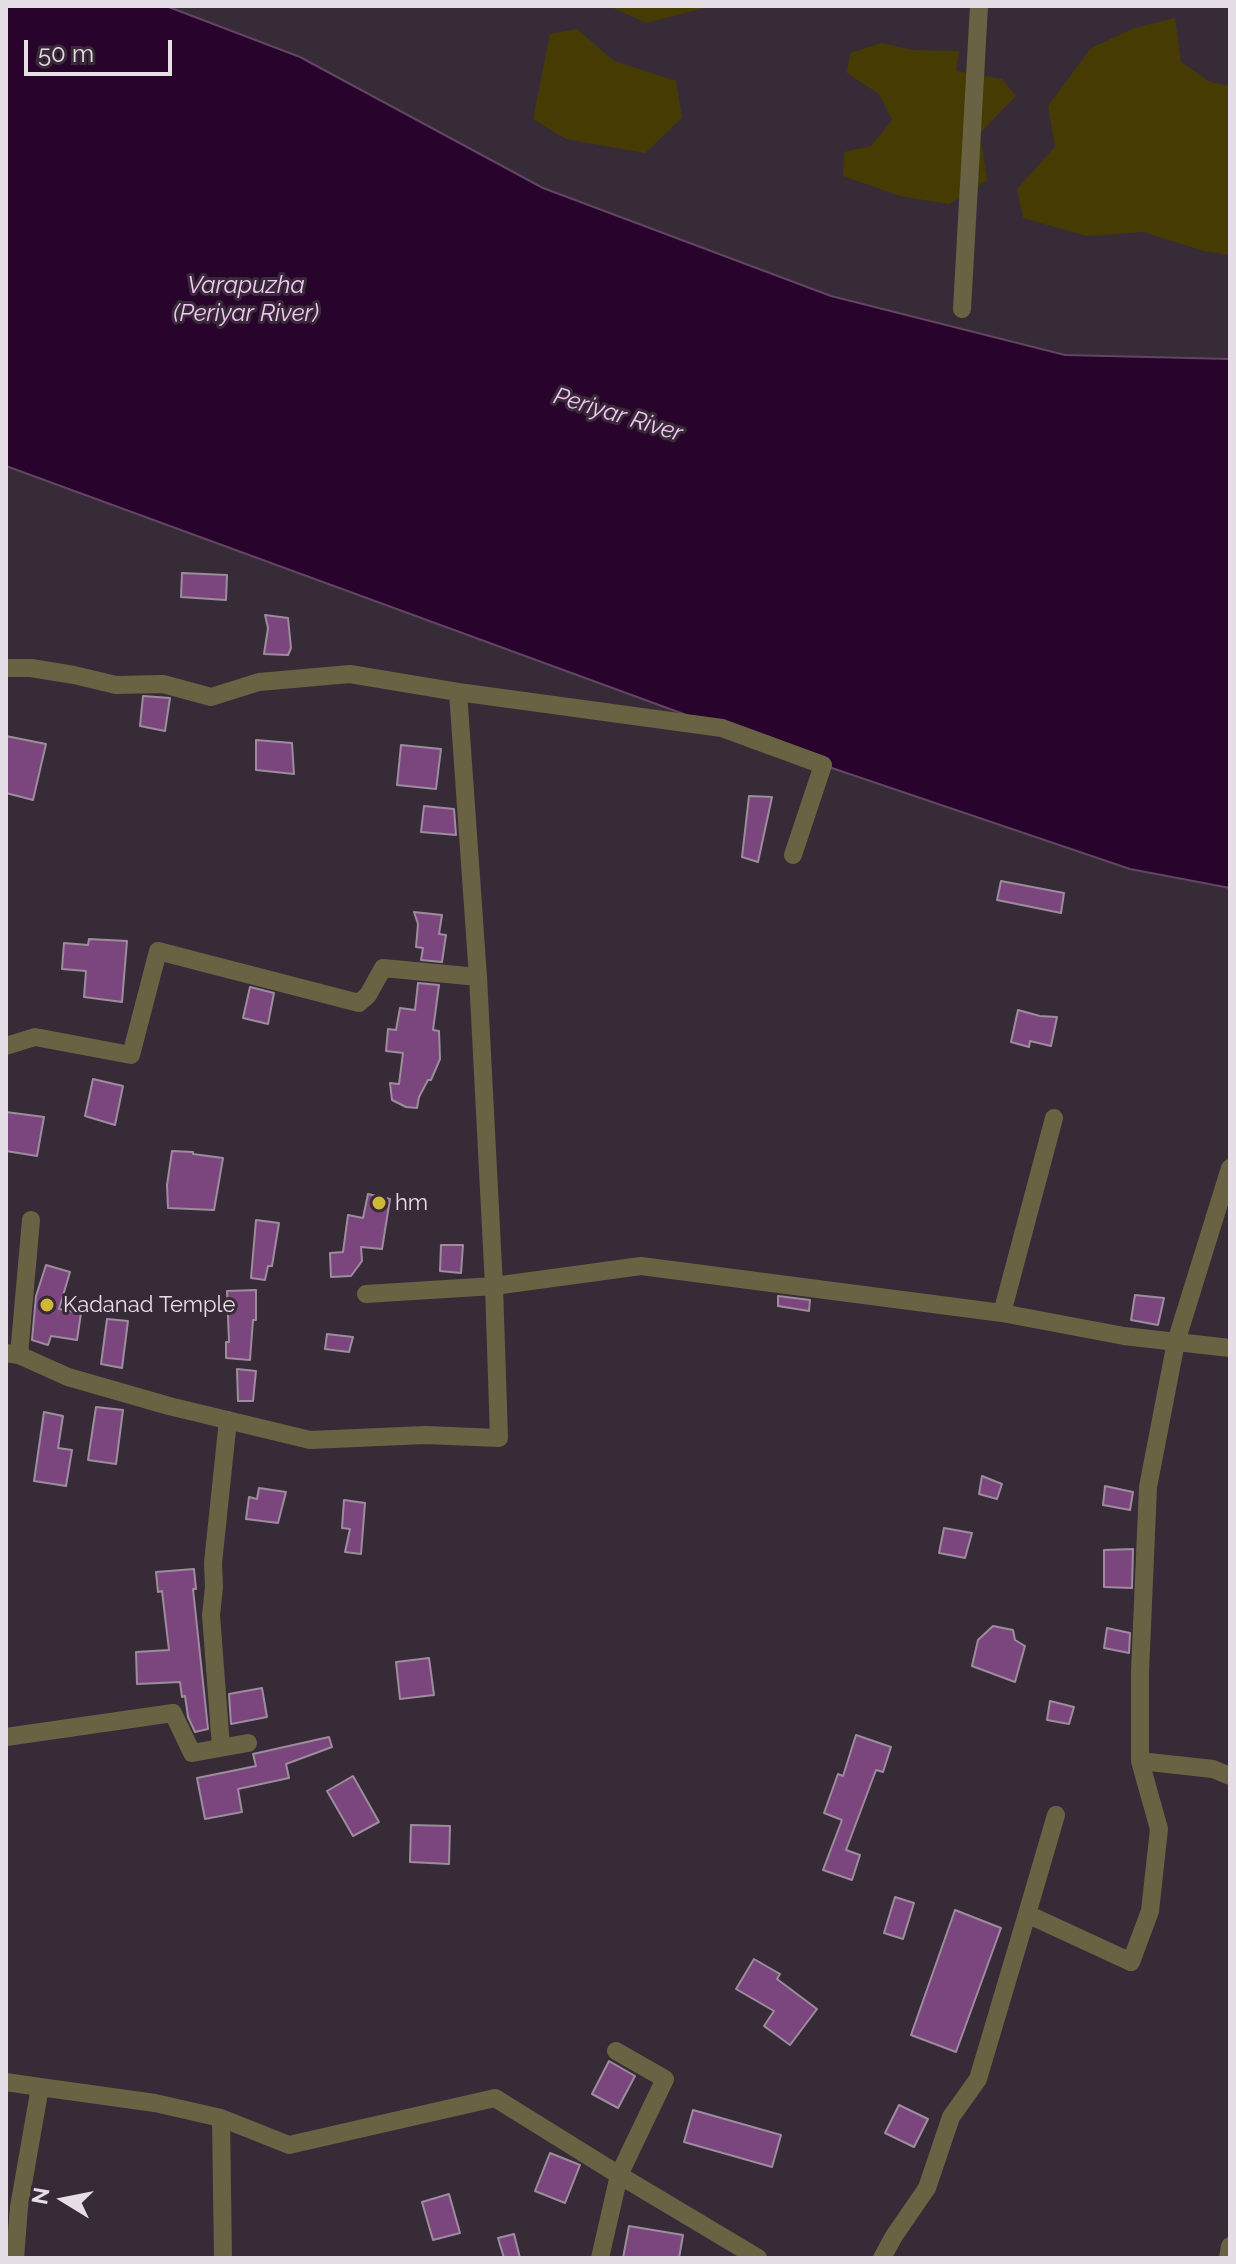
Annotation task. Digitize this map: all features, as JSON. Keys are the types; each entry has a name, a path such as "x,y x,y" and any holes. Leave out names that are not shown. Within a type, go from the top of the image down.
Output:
{"street":[{"path":"962,309 979,6"},
{"path":"6,668 74,675 116,685 163,684 211,697 259,682 350,674 722,728 823,765 793,855"},
{"path":"31,1220 13,1354 68,1377 310,1440 426,1435 499,1438 478,977 458,692"},
{"path":"6,1046 35,1037 131,1055 158,951 359,1003 368,995 383,968 478,977"},
{"path":"1002,1313 1054,1118"},
{"path":"1027,1914 1131,1962 1150,1911 1159,1829 1140,1761 1140,1672 1148,1487 1176,1342 1230,1168"},
{"path":"366,1294 494,1286 641,1266 1002,1313 1124,1336 1230,1348"},
{"path":"221,1747 211,1615 213,1563 228,1420"},
{"path":"6,1737 173,1713 192,1753 248,1743"},
{"path":"1140,1761 1213,1769 1230,1776"},
{"path":"882,2258 927,2188 951,2117 978,2079 1056,1815"},
{"path":"600,2258 619,2175 665,2079 616,2051"},
{"path":"6,2082 155,2103 221,2118 289,2145 495,2098 758,2258"},
{"path":"15,2258 19,2207 40,2087"},
{"path":"221,2118 223,2258"},
{"path":"1228,2258 1230,2246"}],"shaded area":[{"path":"609,6 712,6 647,23"},
{"path":"1175,18 1181,62 1210,82 1230,86 1230,255 1204,251 1143,232 1087,236 1023,218 1017,189 1055,147 1048,106 1091,48 1134,28"},
{"path":"577,29 614,61 676,81 682,118 645,153 566,139 533,119 550,34"},
{"path":"881,43 912,50 959,51 956,71 1002,79 1016,96 980,133 987,180 949,204 900,196 843,176 844,152 871,146 892,120 879,94 847,73 850,53"}],"water":[{"name":"Varapuzha (Periyar River)","path":"6,6 166,6 300,57 543,188 831,296 1065,355 1230,359 1230,888 1130,869 823,765 6,466"}],"building":[{"path":"182,573 227,575 226,600 181,597"},
{"path":"265,615 288,618 291,648 288,655 264,654 268,628"},
{"path":"143,696 170,698 165,731 140,726"},
{"path":"6,736 46,744 33,800 6,793"},
{"path":"256,740 292,743 294,774 256,770"},
{"path":"401,745 441,749 436,789 397,785"},
{"path":"749,796 772,797 758,862 742,857"},
{"path":"424,806 454,809 456,835 421,832"},
{"path":"1001,881 1064,893 1061,913 997,900"},
{"path":"414,912 442,915 439,934 446,935 442,962 421,960 423,948 416,947 418,924"},
{"path":"89,939 127,941 122,1002 84,997 86,971 62,969 64,943 88,945"},
{"path":"418,983 439,985 433,1030 439,1031 440,1059 419,1097 417,1108 406,1107 392,1100 390,1083 399,1084 403,1053 386,1051 388,1029 396,1030 400,1008 415,1010"},
{"path":"250,987 274,993 268,1024 243,1018"},
{"path":"1018,1010 1057,1017 1051,1046 1030,1041 1029,1047 1011,1042"},
{"path":"93,1079 123,1086 115,1125 85,1116"},
{"path":"6,1112 44,1117 37,1156 6,1151"},
{"path":"172,1151 223,1158 214,1210 168,1208 167,1185"},
{"path":"368,1194 390,1199 382,1249 361,1247 362,1261 351,1276 331,1277 330,1253 343,1252 348,1215 363,1218"},
{"path":"256,1220 279,1223 272,1266 268,1266 265,1280 251,1278"},
{"path":"441,1245 463,1245 461,1273 440,1271"},
{"name":"Kadanad Temple","path":"46,1265 70,1272 59,1309 81,1313 77,1340 51,1336 48,1345 32,1340 36,1296"},
{"path":"256,1290 256,1320 253,1320 250,1360 226,1358 226,1342 229,1342 227,1291"},
{"path":"1135,1295 1164,1298 1158,1325 1131,1320"},
{"path":"778,1296 810,1300 809,1311 778,1306"},
{"path":"107,1319 128,1321 122,1368 101,1364"},
{"path":"327,1334 353,1337 349,1352 325,1349"},
{"path":"237,1369 256,1371 253,1401 238,1401"},
{"path":"96,1407 123,1410 116,1464 88,1460"},
{"path":"44,1412 63,1416 58,1448 72,1450 66,1486 34,1481"},
{"path":"982,1476 1002,1484 997,1499 979,1494"},
{"path":"1105,1486 1133,1492 1130,1510 1103,1505"},
{"path":"259,1488 286,1492 278,1523 246,1519 249,1497 257,1499"},
{"path":"344,1500 365,1503 361,1554 345,1552 350,1529 342,1528"},
{"path":"944,1528 972,1533 965,1558 939,1553"},
{"path":"1133,1549 1132,1588 1104,1587 1104,1550"},
{"path":"194,1569 196,1589 193,1589 208,1729 195,1732 180,1682 137,1684 136,1652 169,1650 162,1591 158,1592 156,1572"},
{"path":"993,1626 1013,1630 1015,1640 1025,1646 1015,1682 972,1666 978,1640"},
{"path":"1107,1628 1130,1633 1129,1653 1104,1648"},
{"path":"429,1658 434,1695 400,1699 396,1662"},
{"path":"262,1688 267,1717 231,1724 229,1694"},
{"path":"1050,1701 1074,1707 1069,1724 1047,1720"},
{"path":"856,1735 891,1747 883,1772 876,1770 846,1850 860,1855 852,1880 823,1870 842,1820 824,1813 838,1774 843,1776"},
{"path":"329,1737 332,1747 286,1764 289,1778 238,1789 242,1812 205,1819 197,1778 256,1766 253,1754"},
{"path":"353,1776 379,1822 353,1836 327,1791"},
{"path":"411,1825 450,1826 449,1864 410,1862"},
{"path":"895,1897 914,1903 903,1939 884,1933"},
{"path":"955,1910 1001,1928 956,2052 911,2035"},
{"path":"754,1959 780,1974 777,1979 817,2009 790,2045 764,2026 774,2011 736,1989"},
{"path":"609,2061 635,2076 618,2108 592,2094"},
{"path":"899,2105 928,2119 914,2147 885,2133"},
{"path":"693,2110 781,2135 772,2167 684,2142"},
{"path":"550,2153 580,2165 565,2203 535,2191"},
{"path":"449,2194 460,2233 433,2240 422,2202"},
{"path":"629,2226 683,2235 679,2258 623,2258"},
{"path":"514,2234 520,2258 504,2258 498,2238"}],"place":[{"name":"hm","path":"379,1203"},
{"name":"Kadanad Temple","path":"47,1305"}],"water label":[{"name":"Periyar River","path":"618,415"}]}
